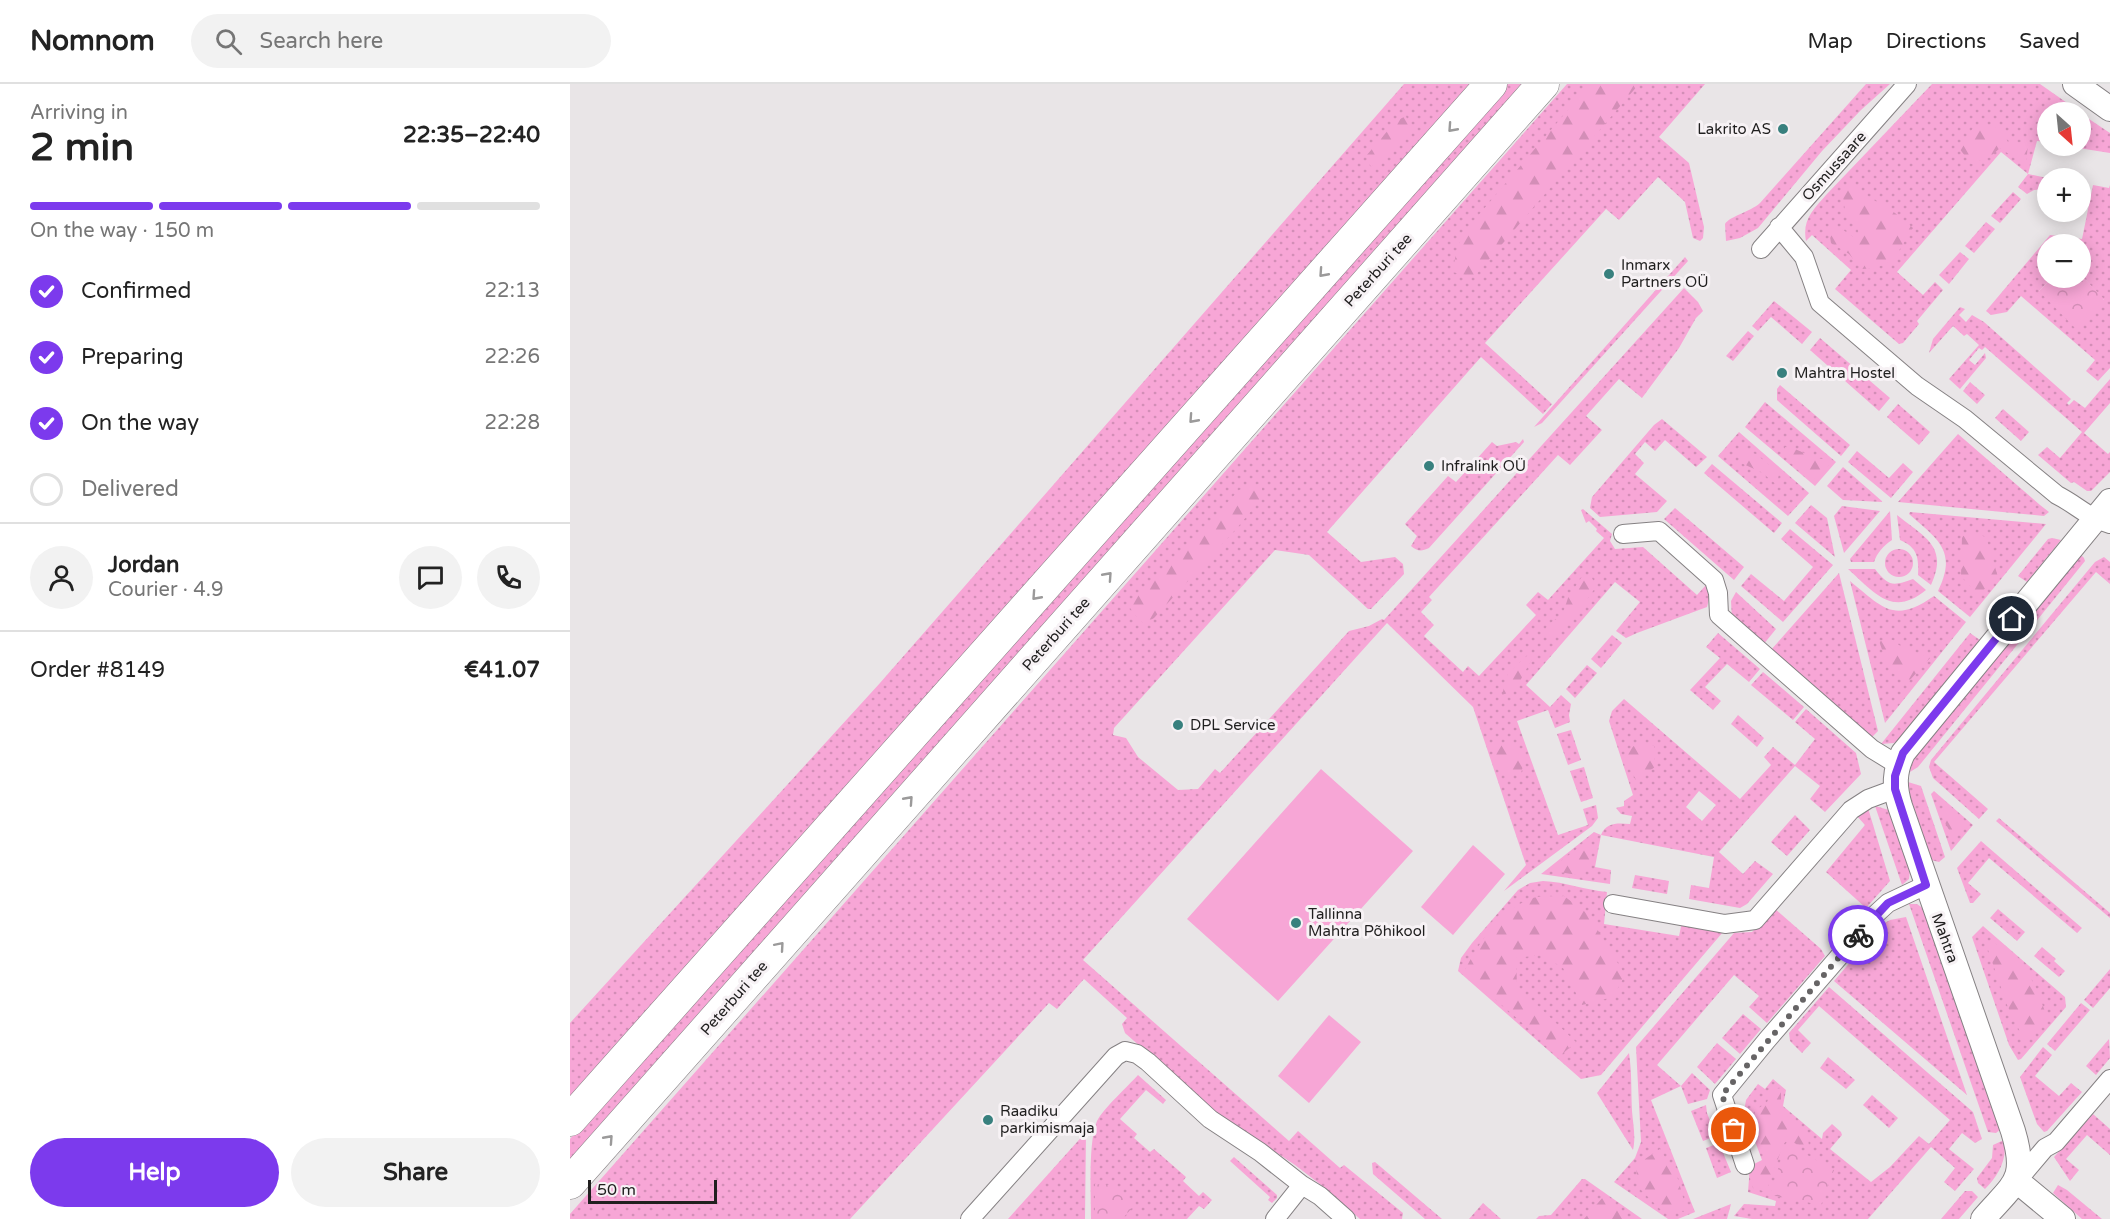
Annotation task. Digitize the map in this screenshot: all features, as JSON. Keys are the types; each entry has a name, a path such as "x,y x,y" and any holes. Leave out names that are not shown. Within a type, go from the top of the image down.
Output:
{"highway":[{"path":"570,1120 1491,84"},
{"name":"Peterburi tee","path":"570,1183 1543,84"}],"street":[{"name":"Osmussaare","path":"1761,249 1907,84"},
{"path":"2075,84 2110,109"},
{"path":"1779,228 1804,257 1820,303 1917,386 1965,419 2058,495 2102,521"},
{"name":"Mahtra","path":"2017,1181 2021,1161 2013,1131 1926,885 1895,789 1898,765 1903,753 1935,712 2102,521 2110,501"},
{"path":"1623,534 1659,531 1714,580 1718,593 1719,615 1872,749 1898,765"},
{"path":"1613,904 1725,924 1755,920 1851,810 1868,799 1895,789"},
{"path":"1745,1165 1722,1095 1876,915 1888,903 1926,885"},
{"path":"970,1219 1116,1056 1125,1051 1137,1054 1148,1062 1210,1119 1320,1196 1346,1219"},
{"path":"1983,1219 2045,1149 2056,1142 2110,1079"},
{"path":"2017,1181 2063,1219"},
{"path":"1275,1219 1302,1185"}],"green space":[{"path":"1404,84 1478,84 570,1106 570,1023 880,683"},
{"path":"1508,84 1529,84 570,1164 570,1139"},
{"path":"1567,84 1705,84 1659,137 1689,163 1704,227 1703,238 1700,241 1693,238 1685,202 1658,177 1619,220 1606,209 1485,343 1552,404 1543,414 1481,357 1327,532 1361,562 1395,557 1403,564 1404,574 1371,609 1368,609 1309,555 1275,550 1114,728 1113,735 1126,738 1138,757 1178,790 1198,789 1215,769 1220,773 1349,631 1384,620 1684,288 1698,302 1703,311 1642,398 1619,379 1586,416 1602,430 1570,465 1558,455 1429,597 1432,600 1421,612 1434,625 1424,636 1463,672 1468,666 1479,676 1536,615 1526,605 1538,592 1548,600 1604,538 1589,521 1586,523 1581,510 1583,509 1612,534 1610,541 1615,549 1643,547 1697,595 1706,585 1710,595 1707,607 1626,638 1616,631 1640,602 1615,582 1526,685 1550,707 1561,695 1571,704 1570,722 1555,728 1548,710 1517,721 1558,835 1588,825 1583,809 1596,805 1598,818 1592,826 1504,891 1526,865 1473,707 1387,623 1083,960 1289,1141 1298,1131 1340,1168 1344,1165 1403,1213 1402,1219 1360,1219 1295,1165 1210,1108 1125,1033 1122,1024 1127,1018 1084,979 1057,1009 1049,1003 850,1219 570,1219 570,1214"},
{"path":"1590,84 1639,84 1474,277 1452,272 1458,246 1465,231"},
{"path":"1866,84 1890,84 1861,110 1822,151 1758,228 1740,238 1726,241 1725,224 1760,203"},
{"path":"1932,84 2040,84 2066,102 2037,102 2037,141 2028,174 2001,152 1897,272 1923,295 1935,282 1943,290 1917,321 1919,324 1903,343 1899,344 1835,289 1851,270 1812,235 1806,241 1807,221 1826,195"},
{"path":"1406,116 1410,129 1393,151 1371,167 1366,156 1396,121"},
{"path":"2091,120 2110,133 2110,153 2091,150"},
{"path":"1984,125 2000,128 2008,142 2028,143 2026,166 2000,148 1990,157 1971,164 1959,148 1973,128"},
{"path":"2028,174 2037,176 2037,190 2027,194 2018,187"},
{"path":"1854,184 1913,228 1894,258 1874,268 1862,269 1849,254 1831,243 1829,230 1839,227 1859,241 1858,229 1846,217 1842,190"},
{"path":"2093,185 2109,188 2110,185 2110,368 2098,381 2086,371 2095,360 2021,296 2007,312 1991,315 1986,311 2037,250 2037,288 2042,288 2039,291 2104,300 2091,286 2091,234 2083,234 2085,222 2091,222"},
{"path":"2013,192 2021,199 2000,223 1991,216"},
{"path":"1986,222 1995,229 1974,253 1965,246"},
{"path":"1960,252 1969,259 1949,284 1939,275"},
{"path":"1685,257 1688,261 1542,423 1534,427"},
{"path":"2091,285 2104,299 2075,328 2039,291 2042,288 2091,288"},
{"path":"1774,301 1812,332 1802,344 1771,317 1758,331 1752,326"},
{"path":"1960,307 1965,309 1959,315 1966,322 1972,315 1984,322 2071,399 2067,403 2069,405 2074,400 2085,408 2110,379 2110,403 2084,433 2108,454 2110,452 2110,472 2091,491 2087,491 2074,482 2071,483 2038,455 2047,447 2060,458 2082,432 1985,347 1982,350 1979,348 1969,360 1975,365 1985,353 1986,358 1960,389 1949,379 1979,345 1967,334 1964,336 1953,326 1929,353 1933,339"},
{"path":"1748,331 1754,336 1733,361 1726,356"},
{"path":"1820,338 1890,398 1879,411 1810,350"},
{"path":"1970,382 1985,395 1977,404 1963,391"},
{"path":"1780,385 1850,445 1841,456 1777,400 1777,389"},
{"path":"1765,402 1836,462 1815,486 1745,427"},
{"path":"1898,404 1930,432 1919,445 1887,417"},
{"path":"2003,409 2029,432 2021,441 1995,418"},
{"path":"1662,419 1707,457 1696,467 1665,440 1655,451 1645,442 1635,454 1644,463 1635,474 1667,501 1657,512 1600,517 1590,508 1592,497 1654,425"},
{"path":"1739,432 1809,493 1788,516 1718,456"},
{"path":"1958,434 2049,512 2044,516 1898,502"},
{"path":"1523,439 1524,442 1429,548 1419,550 1411,546 1417,536 1405,524 1448,476 1456,482 1492,442 1497,446 1516,442 1519,444"},
{"path":"1785,447 1816,458 1828,459 1831,463 1816,480 1788,460"},
{"path":"1739,450 1756,454 1779,473 1777,485 1761,472 1741,463"},
{"path":"1857,451 1889,478 1903,463 1913,472 1891,498 1848,462"},
{"path":"1712,464 1782,523 1774,533 1704,473"},
{"path":"1843,467 1883,502 1843,500 1827,486"},
{"path":"1262,483 1262,498 1237,528 1154,618 1144,624 1128,605 1182,552 1239,490"},
{"path":"1811,505 1827,518 1835,557 1795,523"},
{"path":"1842,506 1880,511 1844,553 1834,516"},
{"path":"1675,508 1744,567 1734,580 1664,519"},
{"path":"1890,511 1892,540 1881,550 1874,562 1851,562 1850,559"},
{"path":"1910,512 2046,524 1970,617 1938,591 1946,565 1942,546 1909,514"},
{"path":"1897,515 1924,537 1935,552 1936,572 1931,585 1918,575 1916,553 1900,540"},
{"path":"1790,529 1833,565 1783,622 1741,586 1751,574 1784,601 1813,567 1781,539"},
{"path":"1973,533 1986,537 1998,577 1978,595 1961,576 1962,536"},
{"path":"2048,539 2061,540 2027,582 2018,576"},
{"path":"1899,549 1909,553 1913,563 1909,573 1899,577 1889,573 1885,563 1889,553"},
{"path":"2080,554 2085,561 1918,767 1910,772 1913,758"},
{"path":"2104,557 2110,562 2110,584 2096,572 1934,762 1988,809 1979,819 1933,778 1929,767 1931,760 2095,562"},
{"path":"1848,569 1875,569 1888,582 1896,584 1913,579 1926,590 1903,602 1893,602 1875,593"},
{"path":"1839,573 1878,731 1871,738 1770,651"},
{"path":"1581,578 1592,578 1596,586 1574,616 1548,639 1543,635 1547,626 1563,613 1568,598"},
{"path":"1850,581 1871,599 1889,609 1899,611 1920,605 1934,596 1966,622 1885,723"},
{"path":"1736,592 1776,629 1763,645 1732,619 1731,601"},
{"path":"1718,633 1760,669 1749,682 1727,664 1705,687 1721,701 1713,710 1690,690 1720,658 1706,647"},
{"path":"1970,633 1980,640 1898,740 1894,743 1881,744"},
{"path":"1612,635 1622,643 1601,668 1591,659"},
{"path":"1893,640 1906,649 1930,658 1909,681 1890,672 1879,641"},
{"path":"1529,654 1532,659 1518,689 1502,695 1508,673"},
{"path":"1587,665 1597,673 1575,698 1566,689"},
{"path":"1763,672 1804,707 1793,720 1751,685"},
{"path":"1624,699 1740,799 1771,765 1764,757 1773,747 1795,765 1815,739 1795,722 1806,709 1856,753 1861,774 1825,812 1810,799 1820,786 1795,766 1719,852 1743,874 1755,861 1773,874 1747,904 1740,908 1689,899 1691,885 1709,888 1714,857 1601,835 1609,826 1630,824 1632,816 1621,814 1616,808 1624,806 1624,801 1633,795 1609,721 1612,711","holes":["1699,791 1716,805 1702,821 1686,807"]},
{"path":"1738,715 1764,738 1757,747 1731,724"},
{"path":"1571,730 1581,760 1568,765 1557,734"},
{"path":"1640,741 1654,746 1655,767 1636,780 1625,753"},
{"path":"1510,742 1518,747 1525,760 1521,773 1506,774 1501,772 1495,764 1495,744"},
{"path":"1584,767 1593,798 1581,802 1570,771"},
{"path":"1321,769 1413,851 1278,1001 1187,919"},
{"path":"1908,782 1921,786 1945,857 1939,862 1931,860 1910,798"},
{"path":"1934,791 1973,825 1951,851 1931,794"},
{"path":"1875,806 1889,810 1910,870 1909,879 1902,885"},
{"path":"1944,806 1960,817 1963,827 1952,835 1940,814"},
{"path":"1868,808 1890,881 1866,908 1826,872 1865,825 1856,815"},
{"path":"1795,815 1810,830 1787,856 1771,842"},
{"path":"1999,818 2110,913 2110,918 1996,821"},
{"path":"1594,832 1601,835 1595,867 1611,870 1610,884 1541,874"},
{"path":"1587,841 1592,845 1589,868 1577,875 1553,871 1553,867"},
{"path":"1981,841 2082,928 2077,933 1989,858 1968,883 1981,894 1973,903 1970,903 1957,868"},
{"path":"1473,845 1505,874 1453,935 1421,907"},
{"path":"1635,875 1669,881 1667,894 1632,888"},
{"path":"1543,881 1607,892 1604,924 1679,936 1682,922 1723,932 1601,1075 1581,1079 1458,971 1461,958 1472,943 1518,890 1530,883"},
{"path":"1564,896 1588,914 1625,975 1613,997 1582,1005 1563,968 1542,955 1516,958 1517,986 1576,1042 1560,1056 1464,972 1476,950 1499,920 1519,904 1534,898"},
{"path":"1909,904 1917,904 1924,909 2001,1129 1996,1133 1988,1132"},
{"path":"1775,909 1821,949 1825,956 1767,1023 1749,1007 1759,996 1734,975 1657,1065 1681,1086 1651,1100 1695,1212 1678,1219 1668,1219 1614,1182 1635,1158 1641,1142 1636,1047 1734,933 1752,932"},
{"path":"1998,909 2025,932 2017,941 1990,918"},
{"path":"1906,917 1967,1095 1834,981 1883,924"},
{"path":"1983,926 2065,997 2066,1007 2018,1060 2009,1045 1972,937"},
{"path":"1985,941 1993,941 2028,973 2037,990 2047,1017 2024,1040 2007,1005"},
{"path":"2042,947 2056,959 2054,961 2065,971 2059,977 2034,956"},
{"path":"2110,969 2110,988 2093,1008 2084,1000"},
{"path":"1829,987 1973,1112 1982,1139 1975,1143 1962,1133 1949,1149 1974,1169 1955,1191 1944,1182 1955,1168 1931,1147 1868,1219 1752,1219 1734,1216 1744,1204 1775,1206 1776,1201 1748,1192 1750,1166 1762,1160 1744,1112 1746,1100 1758,1084 1765,1089 1773,1079 1786,1090 1783,1106 1822,1139 1823,1133 1832,1124 1842,1135 1830,1149 1871,1182 1890,1167 1919,1136 1929,1144 1950,1120 1819,1006 1798,1030 1811,1043 1802,1053 1790,1041 1789,1033"},
{"path":"2081,1003 2090,1010 2055,1051 2047,1044"},
{"path":"1743,1014 1761,1029 1740,1054 1722,1038"},
{"path":"1329,1015 1361,1042 1309,1103 1278,1076"},
{"path":"2109,1039 2110,1058 2096,1075 2086,1066"},
{"path":"1717,1043 1736,1059 1715,1084 1697,1067"},
{"path":"2043,1047 2052,1055 2035,1076 2059,1096 2071,1083 2082,1092 2044,1132 2037,1124 2020,1077"},
{"path":"1629,1053 1634,1135 1633,1150 1597,1093"},
{"path":"1828,1057 1855,1080 1846,1089 1820,1068"},
{"path":"1692,1073 1710,1090 1707,1099 1688,1104 1681,1086"},
{"path":"1138,1075 1166,1100 1163,1104 1146,1090 1120,1119 1137,1134 1134,1138 1150,1152 1154,1149 1186,1177 1183,1181 1199,1196 1203,1192 1212,1200 1204,1209 1199,1206 1187,1219 1091,1219 1091,1155 1094,1130 1100,1116"},
{"path":"1781,1088 1781,1106 1808,1135 1809,1149 1787,1140 1783,1145 1766,1192 1753,1188 1749,1174 1765,1158 1753,1122 1755,1111 1767,1102 1773,1089"},
{"path":"1872,1095 1898,1118 1889,1128 1863,1105"},
{"path":"1706,1105 1716,1136 1703,1141 1691,1111"},
{"path":"2093,1114 2110,1129 2110,1155 2087,1135 2066,1159 2079,1170 2070,1181 2054,1157"},
{"path":"1086,1132 1085,1219 1008,1219"},
{"path":"2004,1140 2005,1154 2001,1167 1985,1189 1978,1183 1977,1178 1992,1158 1993,1145"},
{"path":"1719,1143 1731,1172 1717,1178 1706,1148"},
{"path":"1786,1143 1834,1170 1821,1205 1770,1195"},
{"path":"1660,1149 1678,1179 1687,1212 1663,1212 1638,1187 1636,1165"},
{"path":"1234,1157 1277,1195 1272,1203 1268,1200 1270,1197 1230,1161"},
{"path":"1375,1162 1442,1219 1425,1219 1373,1174 1372,1163"},
{"path":"1582,1179 1642,1219 1536,1219 1539,1216 1551,1215"},
{"path":"1095,1184 1110,1185 1133,1207 1122,1219 1095,1219"},
{"path":"2058,1185 2102,1219 2082,1219 2053,1193"},
{"path":"1965,1191 1972,1191 1978,1197 1959,1219 1941,1219"},
{"path":"1604,1196 1626,1219 1584,1219"},
{"path":"1483,1203 1501,1219 1469,1219"},
{"path":"1731,1204 1727,1219 1693,1219"}],"way so far":[{"path":"1734,1130 1722,1095 1858,935"}],"place":[{"name":"Lakrito AS","path":"1783,129"},
{"name":"Inmarx Partners OÜ","path":"1609,274"},
{"name":"Mahtra Hostel","path":"1782,373"},
{"name":"Infralink OÜ","path":"1429,466"},
{"name":"DPL Service","path":"1178,725"},
{"name":"Tallinna Mahtra Põhikool","path":"1296,923"},
{"name":"Raadiku parkimismaja","path":"988,1120"}],"route":[{"path":"1858,935 1888,903 1926,885 1895,789 1895,776 1903,753 2012,619"}]}
